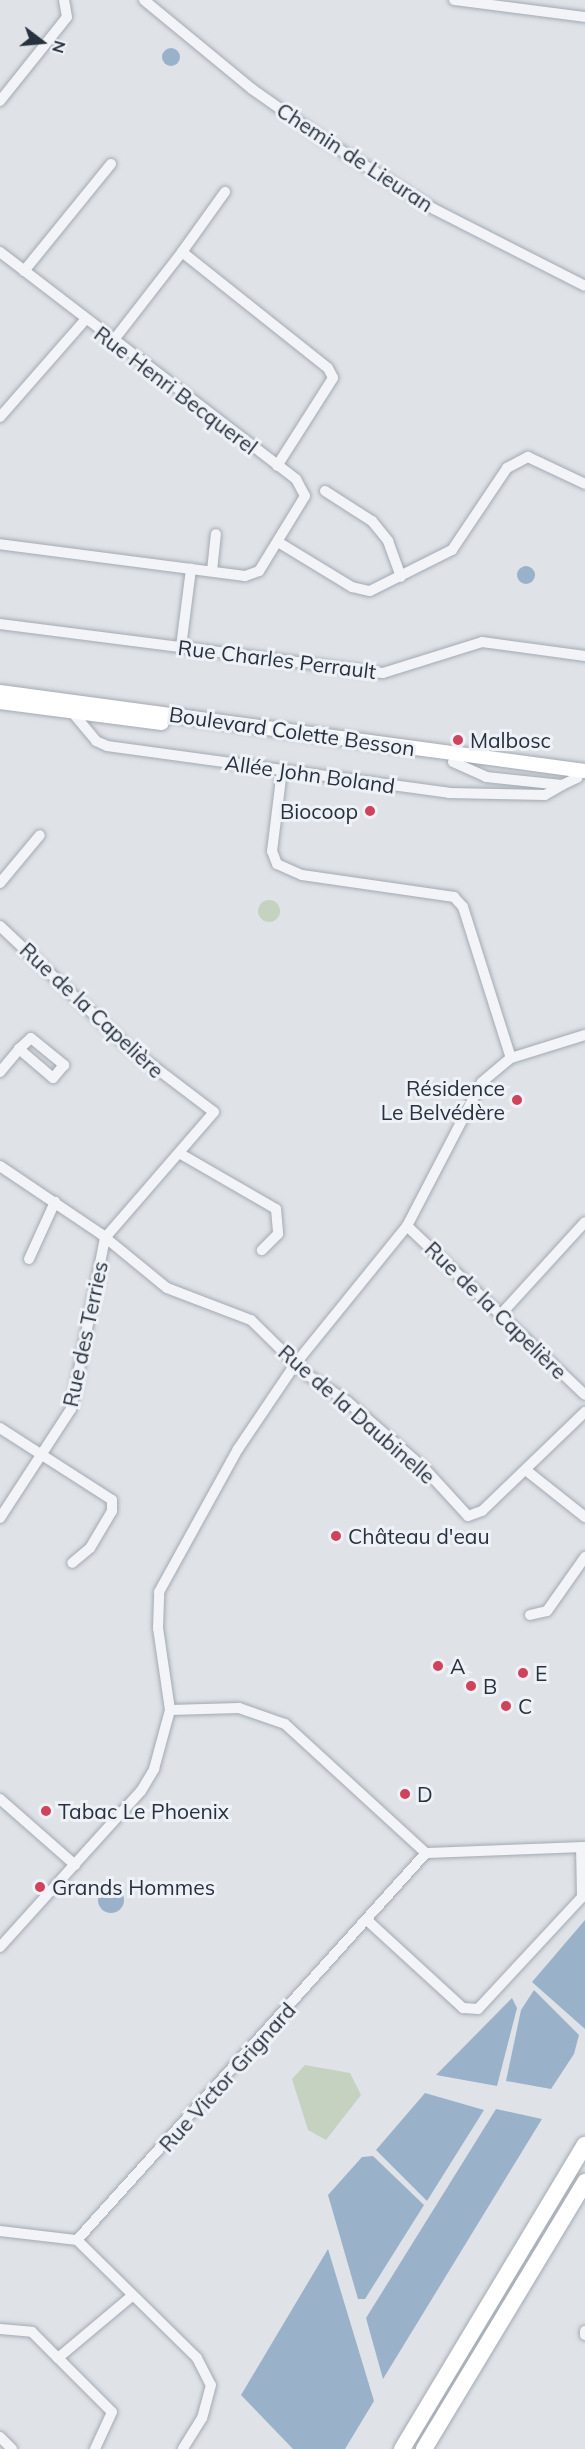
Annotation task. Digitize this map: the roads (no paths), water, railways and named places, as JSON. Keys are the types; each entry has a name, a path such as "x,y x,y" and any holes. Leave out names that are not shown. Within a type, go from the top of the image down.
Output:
{"highway":[{"path":"402,2449 585,2145"},
{"path":"424,2449 585,2182"}],"main road":[{"name":"Boulevard Colette Besson","path":"0,692 582,776"},
{"name":"Boulevard Colette Besson","path":"0,702 453,762 582,776"}],"street":[{"path":"0,101 67,17 64,0"},
{"name":"Chemin de Lieuran","path":"144,0 252,89 326,141 434,209 585,286"},
{"path":"454,0 585,16"},
{"path":"24,271 111,164"},
{"path":"113,341 225,192"},
{"name":"Rue Henri Becquerel","path":"0,252 113,341 296,479 305,496 278,542"},
{"path":"182,252 328,368 333,378 277,466"},
{"path":"0,417 86,320"},
{"path":"0,544 245,576 259,571 278,542 352,587 370,591 452,550 507,468 528,458 585,484"},
{"path":"325,491 372,520 388,541 401,577"},
{"path":"212,571 216,534"},
{"path":"181,647 191,568"},
{"name":"Rue Charles Perrault","path":"0,624 383,673 482,642 585,656"},
{"name":"Allée John Boland","path":"72,712 96,741 107,746 449,793 470,791 545,795 582,776"},
{"path":"453,762 486,777 562,785"},
{"path":"282,770 272,851 277,864 302,875 454,897 463,907 511,1058"},
{"path":"470,791 486,777"},
{"path":"0,883 40,835"},
{"name":"Rue de la Capelière","path":"0,926 127,1046 214,1112 179,1153"},
{"path":"0,1947 141,1791 163,1746 170,1710 156,1607 163,1580 238,1449 296,1363 407,1226 477,1091 511,1058 585,1035"},
{"path":"0,1072 20,1050"},
{"path":"105,1238 179,1153 276,1209 278,1234 262,1250"},
{"name":"Rue de la Daubinelle","path":"0,1166 56,1202 167,1288 251,1320 296,1363 424,1468 468,1516 482,1511 527,1471"},
{"path":"29,1259 56,1202"},
{"path":"502,1313 585,1222"},
{"name":"Rue de la Capelière","path":"407,1226 502,1313 585,1395"},
{"name":"Rue des Terries","path":"0,1518 71,1409 105,1238"},
{"path":"585,1412 527,1471 585,1517"},
{"path":"0,1428 112,1500 111,1511 90,1548 72,1563"},
{"path":"530,1615 547,1611 585,1557"},
{"path":"170,1710 239,1708 285,1724 426,1853 583,1847 582,1897 478,2009 463,2008 368,1921"},
{"path":"0,1800 75,1865"},
{"name":"Rue Victor Grignard","path":"77,2240 368,1921 426,1853"},
{"path":"0,2231 77,2240 197,2358 211,2385 202,2418 183,2449"},
{"path":"58,2358 132,2296"},
{"path":"0,2329 32,2332 112,2412 95,2449"},
{"path":"0,2437 12,2449"}],"water":[{"path":"171,48 177,51 180,57 177,63 171,66 165,63 162,57 165,51"},
{"path":"526,566 532,569 535,575 532,581 526,584 520,581 517,575 520,569"},
{"path":"111,1887 120,1891 124,1900 120,1909 111,1913 102,1909 98,1900 102,1891"},
{"path":"585,1920 585,2029 532,1982"},
{"path":"534,1990 579,2035 574,2054 551,2089 506,2081 521,2010"},
{"path":"512,1998 517,2008 497,2086 436,2075"},
{"path":"425,2093 484,2110 427,2201 376,2150"},
{"path":"496,2109 542,2119 383,2379 366,2318"},
{"path":"373,2156 424,2205 365,2299 358,2299 328,2195 362,2157"},
{"path":"328,2249 374,2401 345,2449 293,2449 241,2395"}],"place":[{"name":"Malbosc","path":"458,740"},
{"name":"Biocoop","path":"370,811"},
{"name":"Résidence Le Belvédère","path":"517,1100"},
{"name":"Château d'eau","path":"336,1536"},
{"name":"A","path":"438,1666"},
{"name":"E","path":"523,1673"},
{"name":"B","path":"471,1686"},
{"name":"C","path":"506,1706"},
{"name":"D","path":"405,1794"},
{"name":"Tabac Le Phoenix","path":"46,1811"},
{"name":"Grands Hommes","path":"40,1887"}]}
